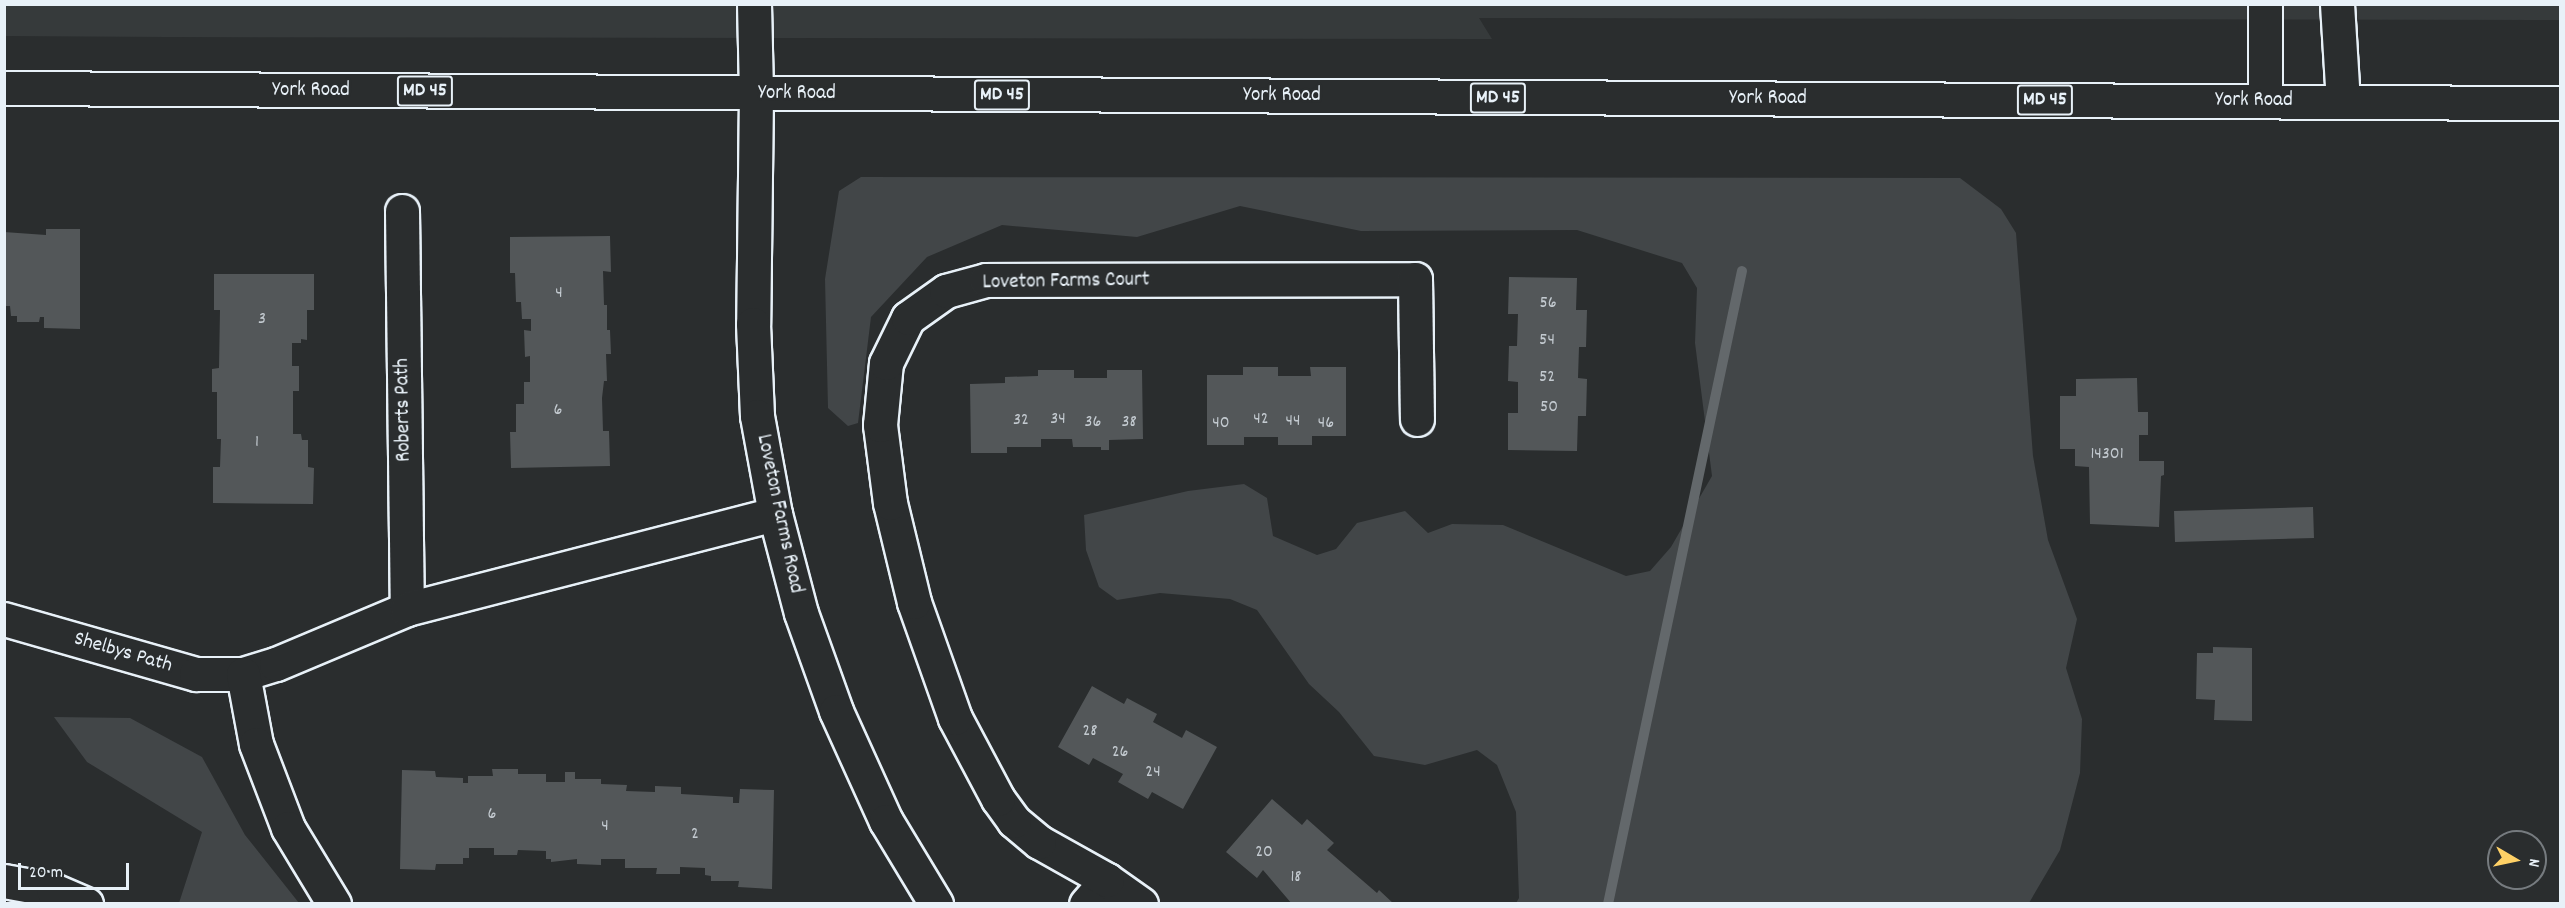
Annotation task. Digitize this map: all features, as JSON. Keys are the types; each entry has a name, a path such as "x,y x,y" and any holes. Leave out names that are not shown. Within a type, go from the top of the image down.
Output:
{"street":[{"name":"Loveton Farms Road","path":"754,4 756,94 754,336 758,416 775,514 801,613 836,711 886,821 936,903"},
{"path":"2265,4 2265,100"},
{"path":"2337,4 2343,101"},
{"name":"York Road","path":"4,88 2560,103"},
{"name":"Roberts Path","path":"402,211 407,609"},
{"name":"Loveton Farms Court","path":"1141,903 1107,880 1039,842 1014,821 998,799 951,708 914,602 890,503 880,425 886,363 908,318 946,291 986,280 1415,279 1417,419"},
{"path":"334,903 288,828 256,744 243,674 276,664 407,609 775,514"},
{"name":"Shelbys Path","path":"4,619 196,674 243,674"},
{"path":"1086,903 1107,880"},
{"path":"4,881 53,890 86,903"}],"shaded area":[{"path":"5,4 2560,5 2560,20 1479,18 1492,39 5,36"},
{"path":"861,177 1960,178 2001,209 2016,233 2033,456 2048,540 2077,619 2066,668 2082,719 2080,773 2060,850 2029,903 1516,903 1519,898 1516,812 1497,765 1477,750 1425,765 1374,756 1339,712 1309,684 1257,610 1230,599 1160,593 1117,600 1099,587 1086,550 1084,515 1188,491 1244,484 1267,498 1273,536 1317,555 1336,549 1357,523 1405,511 1428,533 1452,524 1503,525 1626,576 1650,571 1671,547 1712,476 1695,343 1697,288 1682,263 1577,230 1361,231 1240,206 1137,237 1002,225 927,257 871,317 858,423 848,426 828,408 825,279 839,191"},
{"path":"54,717 130,718 202,757 245,835 299,903 179,903 202,832 87,762"}],"building":[{"path":"46,229 80,229 80,329 44,328 44,317 40,317 39,322 17,322 17,316 11,316 10,306 4,306 4,232 46,235"},
{"path":"610,236 611,272 603,271 604,305 607,305 607,330 610,330 611,354 606,354 607,381 604,381 602,398 603,431 609,431 610,466 511,468 510,432 516,432 516,404 524,404 524,382 530,382 530,356 525,357 524,330 531,331 531,319 522,319 521,302 516,302 515,273 510,273 510,237"},
{"path":"214,274 314,274 314,310 307,310 307,340 301,339 301,343 292,343 292,366 299,366 299,391 293,391 293,434 301,434 302,440 308,440 308,467 314,468 313,504 213,503 213,467 220,467 221,439 217,439 217,392 212,392 212,369 219,368 220,310 214,310"},
{"path":"1509,277 1577,278 1576,310 1587,310 1586,347 1579,347 1578,378 1587,379 1586,416 1578,416 1577,451 1508,450 1508,413 1518,413 1518,382 1508,381 1509,346 1517,346 1518,314 1508,314"},
{"path":"1243,367 1278,367 1278,376 1311,376 1310,367 1346,367 1346,436 1312,436 1312,445 1278,445 1278,437 1244,437 1244,445 1207,445 1207,375 1243,375"},
{"path":"1038,370 1074,370 1074,378 1107,378 1107,370 1142,370 1143,439 1109,440 1109,450 1101,450 1101,447 1073,447 1072,439 1041,439 1041,447 1007,447 1007,453 971,453 970,384 1005,383 1005,377 1038,376"},
{"path":"2137,378 2138,412 2148,412 2148,435 2139,435 2139,461 2164,461 2164,475 2161,476 2159,527 2090,524 2089,467 2075,466 2075,449 2060,449 2060,396 2076,396 2076,379"},
{"path":"2313,507 2314,538 2175,542 2174,511"},
{"path":"2213,647 2252,648 2252,721 2214,720 2215,700 2196,699 2197,653 2213,653"},
{"path":"1092,686 1124,704 1127,698 1157,714 1153,722 1182,738 1186,730 1217,747 1183,809 1152,792 1148,799 1118,782 1123,774 1093,758 1089,765 1058,747"},
{"path":"492,769 518,769 518,774 546,774 546,782 565,782 565,772 575,772 575,779 601,779 601,784 627,785 626,791 655,792 655,786 681,787 681,794 733,797 733,803 739,803 740,789 774,790 772,889 738,887 739,881 711,881 711,876 705,875 705,868 680,867 680,874 656,874 657,868 625,868 625,859 601,859 601,865 577,864 577,859 551,862 551,859 546,859 546,851 518,850 517,855 494,855 494,848 469,848 469,858 463,858 463,864 436,864 435,870 400,869 402,770 435,771 436,777 463,778 463,783 468,783 468,776 493,776"},
{"path":"1272,799 1302,825 1307,819 1334,843 1327,850 1377,893 1379,890 1394,904 1292,904 1263,870 1257,878 1226,852"}],"waterway":[{"path":"1608,904 1742,271"}]}
